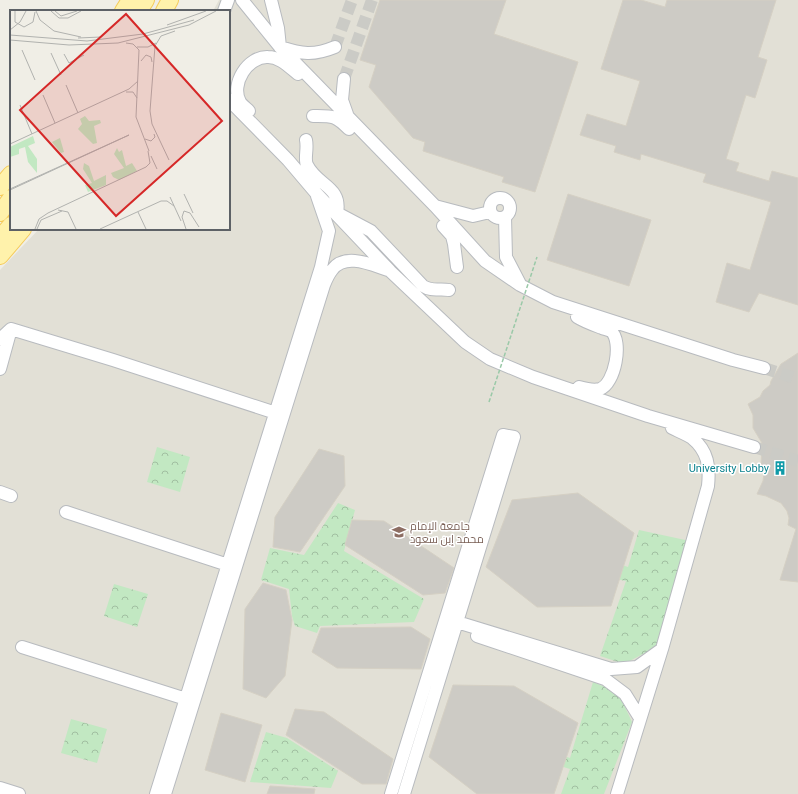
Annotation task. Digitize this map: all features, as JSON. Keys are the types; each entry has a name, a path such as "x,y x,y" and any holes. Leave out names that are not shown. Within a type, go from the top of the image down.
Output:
{"main road":[{"path":"125,10 130,0"},
{"path":"140,10 146,0"},
{"path":"154,10 159,0"},
{"path":"165,10 170,0"},
{"path":"0,187 10,175"},
{"path":"0,213 10,199"},
{"path":"0,238 10,226"},
{"path":"0,256 22,230"}],"street":[{"path":"224,10 228,0"},
{"path":"242,0 280,47 435,206 486,261 520,285 553,302 583,321 611,331 616,339 615,370 608,383 601,388 589,390 533,377"},
{"path":"271,0 278,28 280,47"},
{"path":"280,47 296,52 316,53 335,47"},
{"path":"288,160 265,129 240,102 237,91 239,78 245,68 255,61 267,57 283,62 318,87"},
{"path":"344,79 342,100 348,117"},
{"path":"230,101 288,160 390,271 464,342 490,359 533,377 648,416 754,447"},
{"path":"313,116 330,116 340,120 370,150 392,162 419,200 452,236 457,267"},
{"path":"306,140 308,148 306,163 311,172 337,196 337,213"},
{"path":"165,794 279,414 321,267 329,231 316,192"},
{"path":"490,212 490,206 494,199 499,197 505,198 509,202 509,213 505,217 506,257 520,285"},
{"path":"435,206 473,216 490,212"},
{"path":"490,212 496,217 505,217"},
{"path":"337,213 371,232 423,286 430,290 449,290"},
{"path":"156,794 228,564 324,285 332,269 345,261 361,261 390,271"},
{"path":"553,302 734,360 764,368"},
{"path":"11,329 113,360 279,414"},
{"path":"0,339 11,329"},
{"path":"0,369 11,329"},
{"path":"617,794 662,649 708,486 710,472 706,455 692,438 648,416"},
{"path":"391,794 503,435 514,437 404,794"},
{"path":"66,512 228,564"},
{"path":"456,626 611,669 637,667 662,649"},
{"path":"456,626 605,679 625,694 640,718"},
{"path":"22,646 186,699"},
{"path":"0,788 20,794"}],"path":[{"path":"489,402 537,257"}],"shaded area":[{"name":"جامعة الإمام محمد إبن سعود","path":"219,0 798,0 798,794 0,794 0,270 38,230 230,230 230,10 214,10"}],"green space":[{"path":"157,447 190,457 180,492 147,482"},
{"path":"338,503 355,510 344,551 424,599 414,622 320,626 317,633 295,626 292,616 289,589 261,580 270,548 304,555"},
{"path":"639,530 690,541 658,646 624,664 600,656 626,581 562,569 589,554 628,567"},
{"path":"114,584 148,594 137,627 104,616"},
{"path":"593,682 618,692 632,722 604,794 561,794 570,769 534,758 529,744 570,758"},
{"path":"71,719 107,729 97,763 61,753"},
{"path":"266,732 287,738 338,771 331,788 250,782"}],"building":[{"path":"380,0 506,0 494,34 578,62 535,192 502,182 504,177 423,151 425,142 413,138 369,87 376,65 360,60"},
{"path":"623,0 641,0 665,7 667,0 776,0 758,57 767,60 755,98 746,95 726,159 739,163 736,171 769,181 772,171 798,178 798,305 759,293 749,312 716,302 727,263 750,270 771,202 703,182 706,174 641,154 640,160 614,152 616,146 580,135 587,114 626,126 640,81 601,69"},
{"path":"568,194 651,220 629,286 547,260"},
{"name":"University Lobby","path":"798,353 798,582 780,580 796,529 788,525 789,518 787,511 781,503 766,496 757,494 763,481 764,473 761,464 762,443 753,428 753,415 748,404 760,397 763,391 770,385 781,364"},
{"path":"319,449 344,456 345,486 300,552 273,547 275,517"},
{"path":"578,493 634,533 611,606 537,607 486,567 512,500"},
{"path":"352,520 384,521 454,568 445,593 423,595 345,545"},
{"path":"263,583 286,590 292,620 285,676 266,698 243,689 245,609"},
{"path":"411,627 430,639 421,669 337,668 312,652 321,628"},
{"path":"453,685 514,686 578,723 554,794 477,794 429,757"},
{"path":"295,709 324,712 393,759 386,784 362,784 286,735"},
{"path":"221,713 262,725 245,782 205,770"},
{"path":"270,786 315,789 314,794 267,794"}],"tunnel":[{"path":"335,47 352,0"},
{"path":"344,79 372,0"},
{"path":"764,368 798,379"},
{"path":"754,447 798,461"}],"place":[{"name":"University Lobby","path":"780,468"},
{"name":"جامعة الإمام محمد إبن سعود","path":"399,532"}]}
